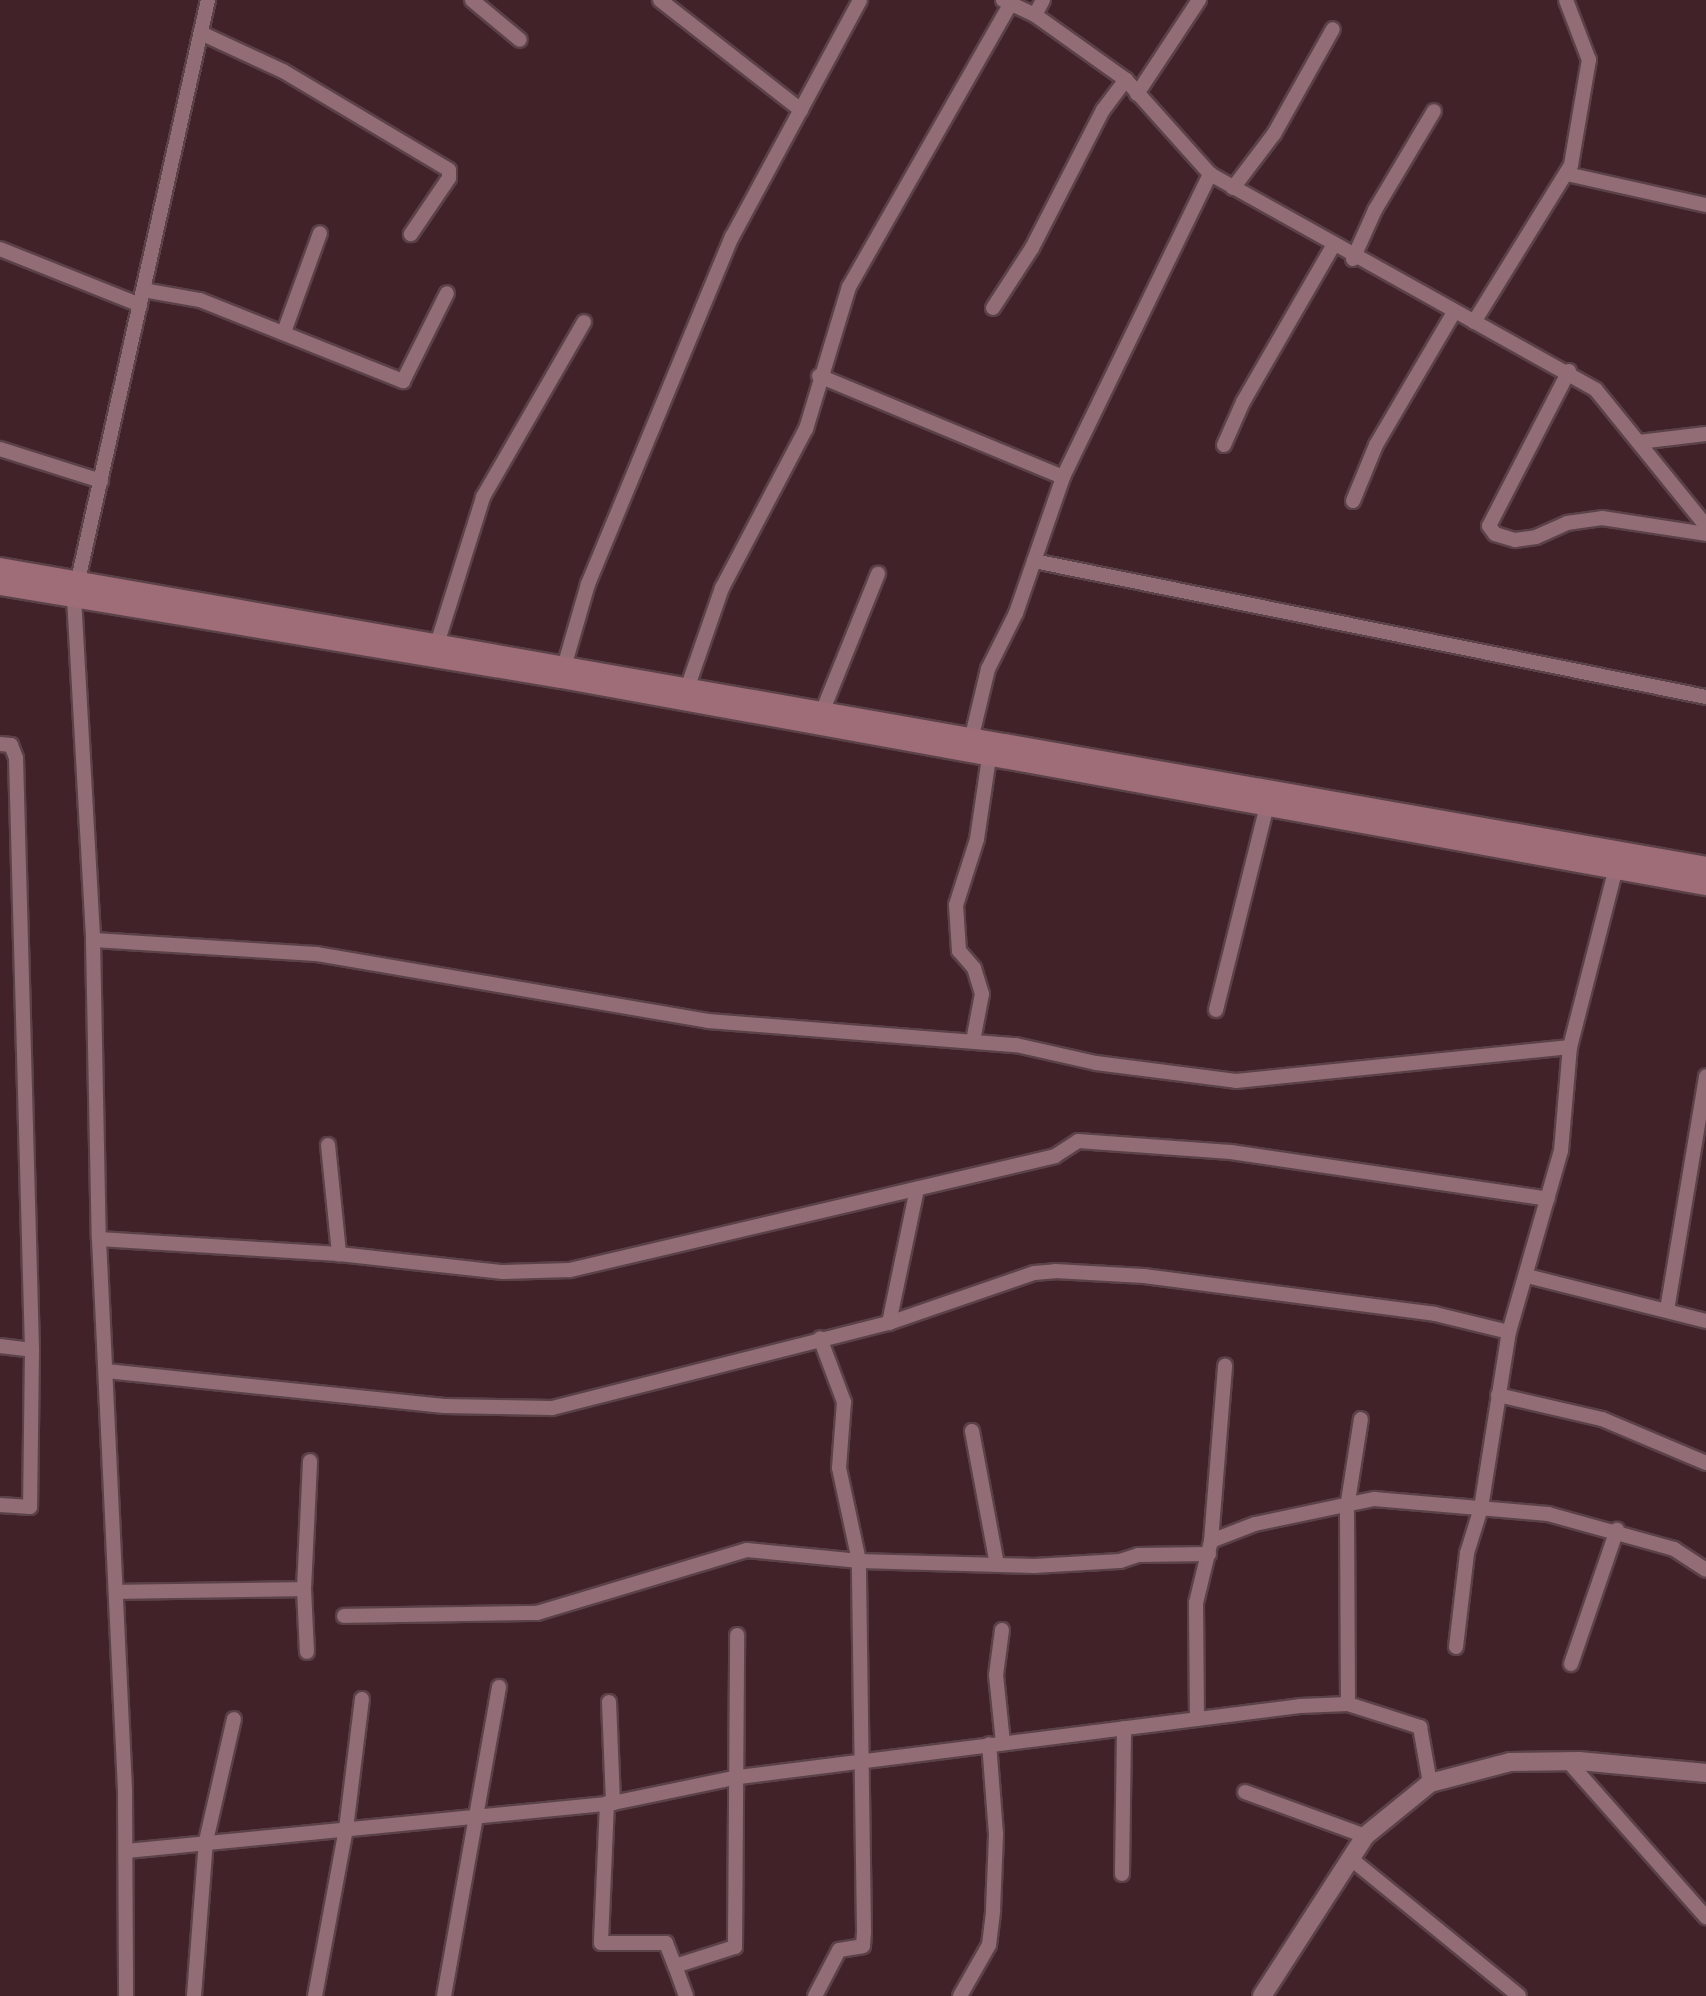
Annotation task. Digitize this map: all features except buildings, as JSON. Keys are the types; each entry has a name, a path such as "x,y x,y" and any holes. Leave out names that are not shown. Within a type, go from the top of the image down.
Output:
{"main road":[{"path":"0,568 76,589 563,671 688,686 1706,867"},
{"path":"0,585 76,589 438,641 563,671 989,758 1266,810 1706,885"}],"street":[{"path":"126,1996 126,1851 99,1239 93,940 76,589 208,0"},
{"path":"472,0 520,40"},
{"path":"660,0 801,110"},
{"path":"563,671 588,584 732,237 860,0"},
{"path":"1035,15 1043,0"},
{"path":"1137,94 1199,0"},
{"path":"1474,322 1567,174 1589,69 1566,0"},
{"path":"688,686 722,588 806,429 819,376 864,256 1007,2 1035,15 1126,80 1210,174 1353,259 1569,371 1596,390 1706,526"},
{"path":"1233,188 1274,134 1333,29"},
{"path":"201,33 283,71 449,170 449,178 411,234"},
{"path":"993,308 1032,248 1103,110 1126,80"},
{"path":"1353,259 1375,210 1434,111"},
{"path":"972,736 988,669 1016,613 1063,477 1210,174"},
{"path":"1567,174 1706,205"},
{"path":"284,332 320,233"},
{"path":"1224,445 1243,402 1333,246"},
{"path":"0,249 142,298 200,300 284,332 383,377 403,381 447,293"},
{"path":"1353,501 1376,445 1454,312"},
{"path":"438,641 483,497 584,322"},
{"path":"1569,371 1489,526 1495,534 1515,540 1536,537 1567,523 1602,518 1706,534"},
{"path":"819,376 1063,477"},
{"path":"1639,442 1706,434"},
{"path":"0,449 101,481"},
{"path":"1034,561 1706,697"},
{"path":"823,710 878,574"},
{"path":"0,744 11,745 16,758 32,1350 30,1507 0,1505"},
{"path":"973,1041 982,994 974,968 959,951 956,905 977,839 989,758"},
{"path":"1216,1010 1266,810"},
{"path":"1456,1647 1467,1553 1481,1508 1509,1332 1561,1151 1570,1047 1616,868"},
{"path":"93,940 317,954 708,1021 973,1041 1236,1081 1570,1047"},
{"path":"1667,1310 1706,1076"},
{"path":"99,1239 339,1254 503,1272 570,1270 1055,1156 1078,1141 1231,1152 1548,1199"},
{"path":"328,1145 339,1254"},
{"path":"889,1323 917,1189"},
{"path":"106,1371 444,1406 552,1408 889,1323 1034,1273 1055,1271 1144,1276 1435,1314 1509,1332"},
{"path":"1527,1276 1706,1321"},
{"path":"815,1996 839,1950 863,1946 865,1760 859,1561 839,1468 844,1402 820,1338"},
{"path":"0,1346 32,1350"},
{"path":"1197,1719 1196,1603 1210,1548 1225,1366"},
{"path":"1498,1395 1602,1419 1706,1463"},
{"path":"1348,1704 1347,1508 1361,1419"},
{"path":"972,1431 997,1565"},
{"path":"307,1652 304,1589 310,1461"},
{"path":"344,1616 537,1613 747,1550 859,1561 1076,1565 1210,1548 1255,1524 1347,1508 1374,1499 1548,1514 1617,1530 1674,1549 1706,1570"},
{"path":"1571,1664 1617,1530"},
{"path":"116,1592 304,1589"},
{"path":"960,1996 989,1945 996,1834 996,1675 1002,1630"},
{"path":"675,1966 735,1947 733,1848 739,1777 737,1635"},
{"path":"444,1996 480,1815 499,1687"},
{"path":"315,1996 346,1829 362,1699"},
{"path":"609,1702 610,1803 601,1943 666,1943 686,1996"},
{"path":"126,1851 610,1803 739,1777 865,1760 1197,1719 1348,1704 1420,1727 1430,1783"},
{"path":"194,1996 206,1841 234,1719"},
{"path":"1122,1874 1124,1728"},
{"path":"1567,1760 1706,1917"},
{"path":"1262,1996 1365,1836 1430,1783 1510,1762 1567,1760 1706,1773"},
{"path":"1245,1792 1365,1836"},
{"path":"1350,1858 1519,1996"}]}
